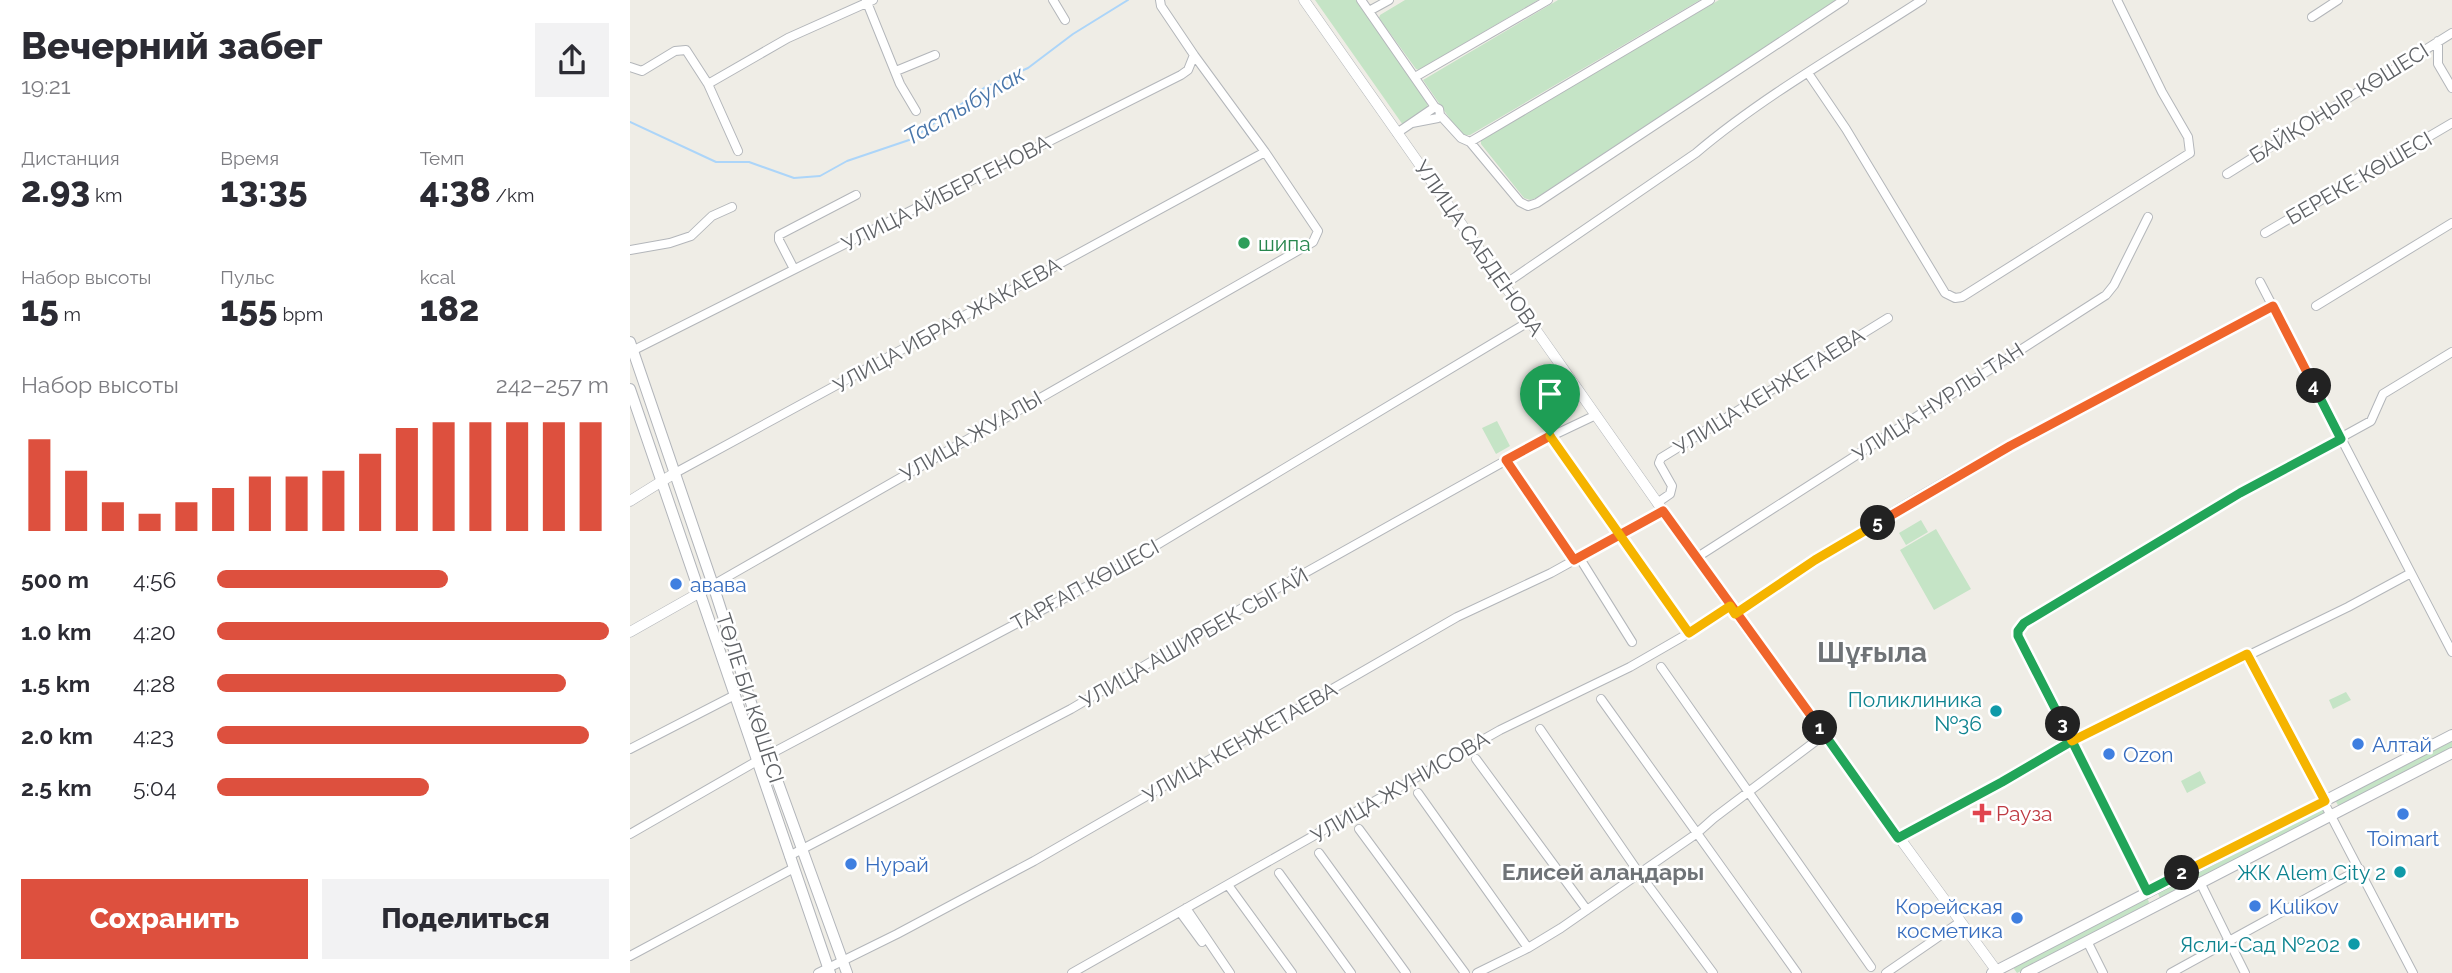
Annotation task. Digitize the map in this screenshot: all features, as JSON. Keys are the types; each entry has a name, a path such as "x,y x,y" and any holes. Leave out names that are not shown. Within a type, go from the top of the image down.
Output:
{"main road":[{"name":"ТӨЛЕ БИ КӨШЕСІ","path":"631,348 768,755 847,973"},
{"name":"ТӨЛЕ БИ КӨШЕСІ","path":"630,389 794,868 826,971"},
{"path":"1995,972 2452,735"},
{"path":"2026,973 2452,753"},
{"path":"2147,891 2155,905"}],"street":[{"path":"1053,0 1065,20"},
{"path":"1160,0 1161,6 1194,55 1265,152"},
{"name":"УЛИЦА САБДЕНОВА","path":"1304,0 1696,558 1995,972"},
{"path":"1361,0 1438,111 1461,138 1471,142 1520,202 1528,206 1538,203 1844,0"},
{"path":"1369,11 1389,0"},
{"path":"1415,77 1548,0"},
{"path":"1471,142 1710,0"},
{"path":"1505,284 1808,73 1922,0"},
{"path":"1808,73 1846,129 1945,293 1955,298 1962,297 2190,153 2188,136 2162,92 2118,0"},
{"path":"2312,17 2338,0"},
{"path":"708,84 788,38 869,1 900,84 916,111"},
{"name":"БАЙҚОҢЫР КӨШЕСІ","path":"2227,174 2452,33"},
{"path":"2438,41 2438,64 2452,88"},
{"path":"630,67 642,71 676,51 686,50 708,84 738,152"},
{"path":"896,71 934,55"},
{"name":"УЛИЦА АЙБЕРГЕНОВА","path":"631,348 794,270 1181,75 1188,70 1194,55"},
{"path":"1397,133 1423,113 1438,111"},
{"name":"БЕРЕКЕ КӨШЕСІ","path":"2265,233 2452,123"},
{"name":"УЛИЦА ЖУАЛЫ","path":"630,632 1313,242 1318,231 1265,152"},
{"name":"УЛИЦА ИБРАЯ ЖАКАЕВА","path":"630,501 675,473 1265,152"},
{"path":"794,270 779,235 856,195"},
{"path":"630,250 670,243 691,236 712,216 732,207"},
{"name":"УЛИЦА НУРЛЫ ТАН","path":"1696,558 2106,295 2114,285 2148,217"},
{"path":"2316,306 2452,223"},
{"path":"2260,282 2452,652"},
{"name":"УЛИЦА ЖУНИСОВА","path":"1072,973 1500,730 1599,683 1733,610 1935,488 2273,306"},
{"name":"УЛИЦА КЕНЖЕТАЕВА","path":"826,971 1034,861 1457,617 1576,559 1620,534 1660,507 1670,494 1672,486 1659,463 1661,458 1888,318"},
{"name":"ТАРҒАП КӨШЕСІ","path":"630,834 768,755 1095,582 1530,321"},
{"path":"2147,891 2018,636 2018,631 2024,623 2240,493 2371,421 2383,394 2452,352"},
{"name":"УЛИЦА АШИРБЕК СЫГАЙ","path":"789,856 1071,709 1244,607 1506,460 1596,415"},
{"path":"1550,436 1689,633"},
{"path":"1506,460 1632,642"},
{"path":"1898,838 2072,741 2348,607 2411,573"},
{"path":"2247,654 2413,973"},
{"path":"1661,667 1871,967"},
{"path":"630,749 735,695"},
{"path":"1601,699 1797,973"},
{"path":"1540,730 1639,873 1713,973"},
{"path":"1478,973 1528,948 1587,910 1696,834 1714,817 1825,734"},
{"path":"1476,759 1587,910"},
{"path":"1418,793 1528,948"},
{"path":"1359,829 1465,973"},
{"path":"1319,853 1406,973"},
{"path":"630,956 794,868"},
{"path":"2171,973 2360,869"},
{"path":"1279,873 1351,973"},
{"path":"2200,882 2245,973"},
{"path":"1228,885 1292,973"},
{"path":"1183,910 1224,973"},
{"path":"1183,910 1230,973"},
{"path":"1886,973 1960,922"},
{"path":"2087,941 2103,973"}],"green space":[{"path":"1315,0 1356,0 1428,107 1403,125"},
{"path":"1405,0 1538,0 1419,70 1379,18"},
{"path":"1558,0 1700,0 1470,135 1461,135 1423,80"},
{"path":"1719,0 1836,0 1536,198 1524,198 1481,144 1481,139"},
{"path":"1497,421 1510,446 1496,454 1482,428"},
{"path":"1921,520 1928,532 1906,545 1899,533"},
{"path":"1936,529 1971,589 1934,610 1900,550"},
{"path":"2346,692 2351,700 2333,709 2329,700"},
{"path":"2452,739 2452,749 2339,807 2335,800"},
{"path":"2200,771 2206,783 2187,793 2181,781"},
{"path":"2321,807 2326,809 2325,814 2160,898 2157,891"},
{"path":"2147,898 2147,905 2017,973 2012,966"}],"waterway":[{"name":"Тастыбулак","path":"630,122 716,162 749,162 794,178 820,176 847,161 912,139 984,88 1028,68 1073,34 1128,0"}],"place":[{"name":"шипа","path":"1244,243"},
{"name":"авава","path":"676,584"},
{"name":"Поликлиника №36","path":"1996,711"},
{"name":"Алтай","path":"2358,744"},
{"name":"Ozon","path":"2109,754"},
{"name":"Рауза","path":"1982,813"},
{"name":"Toimart","path":"2403,814"},
{"name":"Нурай","path":"851,864"},
{"name":"ЖК Alem City 2","path":"2400,872"},
{"name":"Kulikov","path":"2255,906"},
{"name":"Корейская косметика","path":"2017,918"},
{"name":"Ясли-Сад №202","path":"2354,944"}],"district":[{"name":"Шұғыла","path":"1872,652"},
{"name":"Елисей алаңдары","path":"1603,871"}],"route":[{"path":"1550,436 1506,460 1574,560 1620,534 1663,511 1730,606 1825,734 1898,838 2072,741 2147,891 2325,801 2247,654 2072,741 2018,636 2024,623 2240,493 2341,439 2273,306 2010,446 1815,560 1735,614 1730,606 1689,633 1620,534 1618,530 1550,436"}]}
